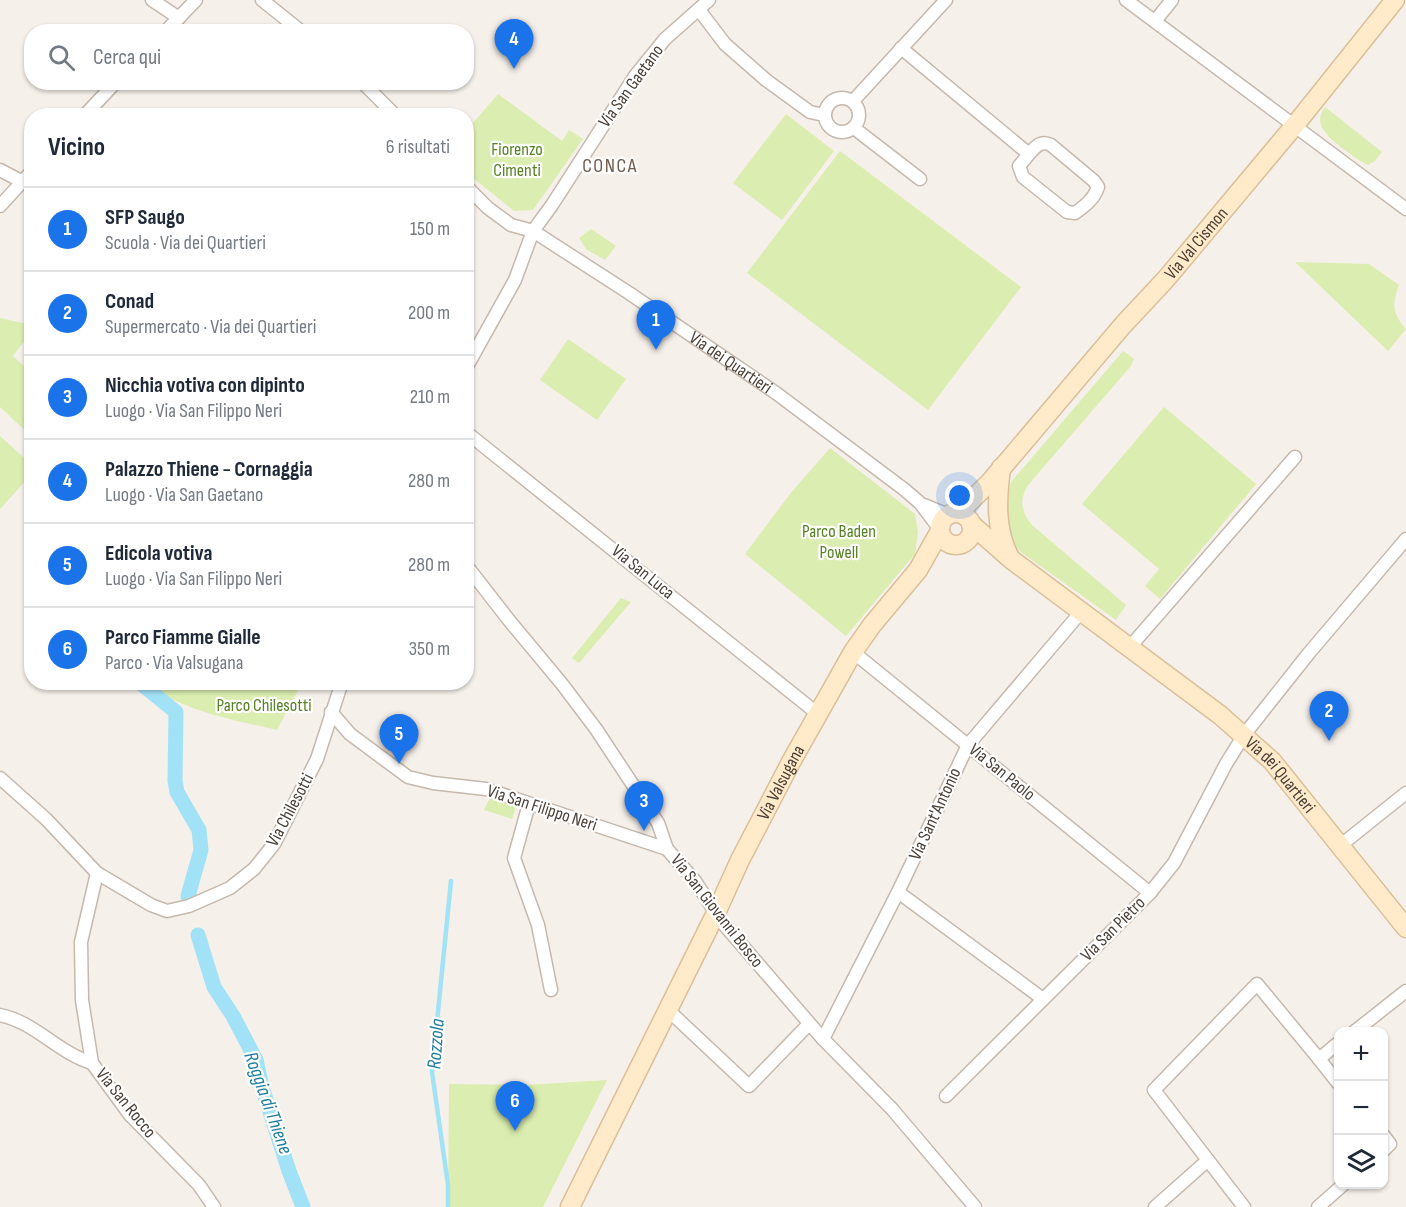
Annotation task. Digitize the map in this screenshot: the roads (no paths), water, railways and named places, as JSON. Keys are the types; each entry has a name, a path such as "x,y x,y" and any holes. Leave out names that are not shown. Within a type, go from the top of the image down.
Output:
{"main road":[{"name":"Via Val Cismon","path":"954,522 1123,325 1166,279 1395,0"},
{"path":"995,475 998,514 1006,556"},
{"path":"954,522 971,534 961,544 944,540 954,522"},
{"name":"Via Valsugana","path":"570,1207 754,832 818,714 853,652 872,625 954,522"},
{"name":"Via dei Quartieri","path":"954,522 1006,556 1244,735 1272,761 1406,928"},
{"name":"Via Valsugana","path":"918,570 961,544"},
{"name":"Via dei Quartieri","path":"961,544 1006,556"}],"street":[{"path":"152,0 179,18"},
{"path":"173,24 196,0"},
{"path":"262,0 292,24"},
{"name":"Via San Gaetano","path":"533,231 635,76 665,39 709,0"},
{"path":"853,101 946,0"},
{"path":"1126,0 1406,209"},
{"path":"1155,21 1172,0"},
{"path":"699,10 725,44 766,80 810,112 824,115"},
{"path":"901,48 1029,154"},
{"path":"92,108 108,90"},
{"path":"370,90 388,108"},
{"path":"843,98 853,101 860,115 854,128 845,132 836,132 827,125 824,115 832,100 843,98"},
{"path":"854,128 920,179"},
{"path":"1047,143 1094,182 1098,187 1097,191 1087,204 1075,213 1067,212 1023,177 1019,166 1029,154 1038,144 1047,143"},
{"path":"0,170 21,181"},
{"path":"0,206 24,178"},
{"name":"Via dei Quartieri","path":"474,194 511,225 533,231 776,393 920,503 954,522"},
{"path":"474,353 514,280 533,231"},
{"name":"Via San Luca","path":"474,438 818,714"},
{"path":"1129,648 1295,457"},
{"name":"Via San Pietro","path":"946,1096 1150,893 1174,863 1226,764 1244,735 1316,644 1406,539"},
{"name":"Via San Giovanni Bosco","path":"474,575 596,729 658,823 667,849 695,881 716,913 809,1024 892,1109 975,1207"},
{"name":"Via Sant'Antonio","path":"823,1039 898,892 968,745 1081,612"},
{"name":"Via San Paolo","path":"853,652 1150,893"},
{"name":"Via Chilesotti","path":"0,778 46,819 98,873 151,905 167,911 189,906 230,888 254,868 274,844 317,759 339,690"},
{"name":"Via San Filippo Neri","path":"331,712 350,734 408,777 433,783 486,789 667,849"},
{"path":"1341,845 1406,793"},
{"path":"529,804 514,858 538,925 551,990"},
{"name":"Via San Rocco","path":"98,873 81,942 82,1000 92,1063 130,1114 199,1185 214,1207"},
{"path":"898,892 1043,999"},
{"path":"1244,1207 1154,1090 1257,984 1336,1081"},
{"path":"1360,1027 1406,991"},
{"path":"668,1010 749,1086 809,1024"},
{"path":"0,1016 22,1023 66,1052 92,1063"},
{"path":"1319,1059 1334,1047"},
{"path":"1155,1207 1208,1160"},
{"path":"1318,1207 1339,1189"}],"waterway":[{"name":"Roggia di Thiene","path":"149,690 176,712 175,781 177,792 199,830 201,850 188,896"},
{"name":"Rozzola","path":"448,1207 448,1185 432,1072 451,881"},
{"name":"Roggia di Thiene","path":"198,935 214,987 233,1016 256,1060 262,1087 303,1207"}],"place":[{"name":"Palazzo Thiene - Cornaggia","path":"514,69"},
{"name":"SFP Saugo","path":"656,350"},
{"name":"Conad","path":"1329,741"},
{"name":"Edicola votiva","path":"399,764"},
{"name":"Nicchia votiva con dipinto","path":"644,831"},
{"name":"Parco Fiamme Gialle","path":"515,1131"}],"district":[{"name":"CONCA","path":"610,166"}],"park label":[{"name":"Fiorenzo Cimenti","path":"517,159"},
{"name":"Parco Baden Powell","path":"839,541"},
{"name":"Parco Chilesotti","path":"264,705"}]}
